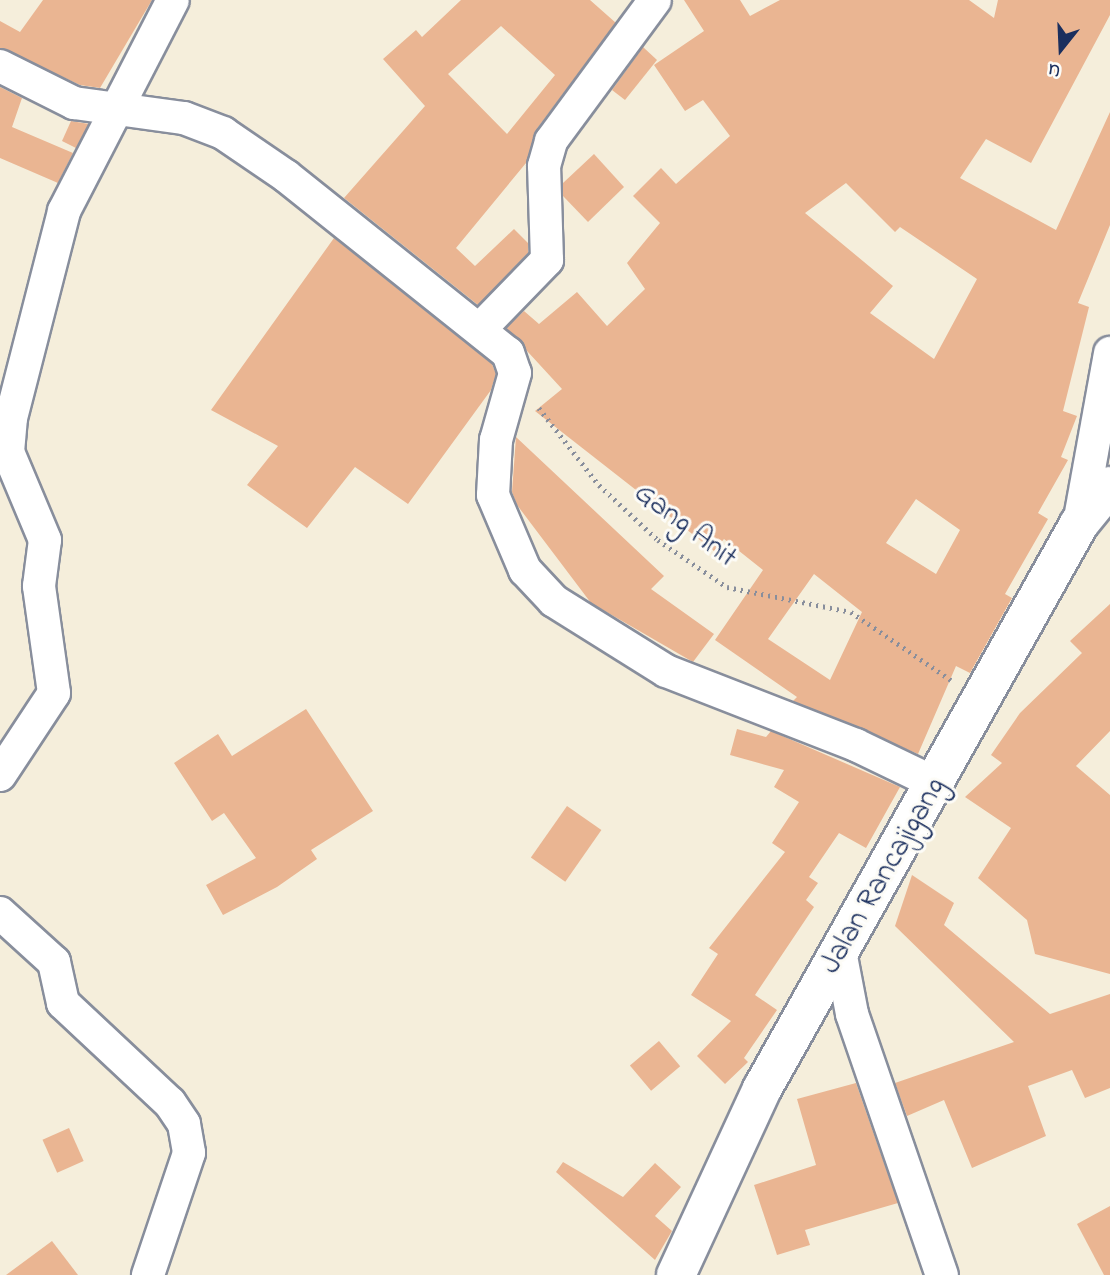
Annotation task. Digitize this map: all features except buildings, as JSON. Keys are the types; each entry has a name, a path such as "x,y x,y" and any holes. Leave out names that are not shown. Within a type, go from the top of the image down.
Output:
{"main road":[{"name":"Jalan Rancajigang","path":"676,1275 740,1129 988,694 1079,524 1110,486"}],"street":[{"path":"0,775 54,693 39,586 45,540 11,462 8,433 52,246 111,112 173,0"},
{"path":"481,328 547,260 544,166 551,141 655,0"},
{"path":"0,66 74,103 111,112 184,118 252,150 481,328 512,358 514,376 496,440 492,495 505,534 539,587 666,670 856,744 937,784"},
{"path":"1079,524 1110,353"},
{"path":"0,914 54,962 63,1003 170,1103 184,1124 189,1153 148,1275"},
{"path":"840,951 852,1014 942,1275"}],"path":[{"name":"Gang Anit","path":"514,376 599,485 658,540 727,587 851,612 950,679 988,694"}]}
